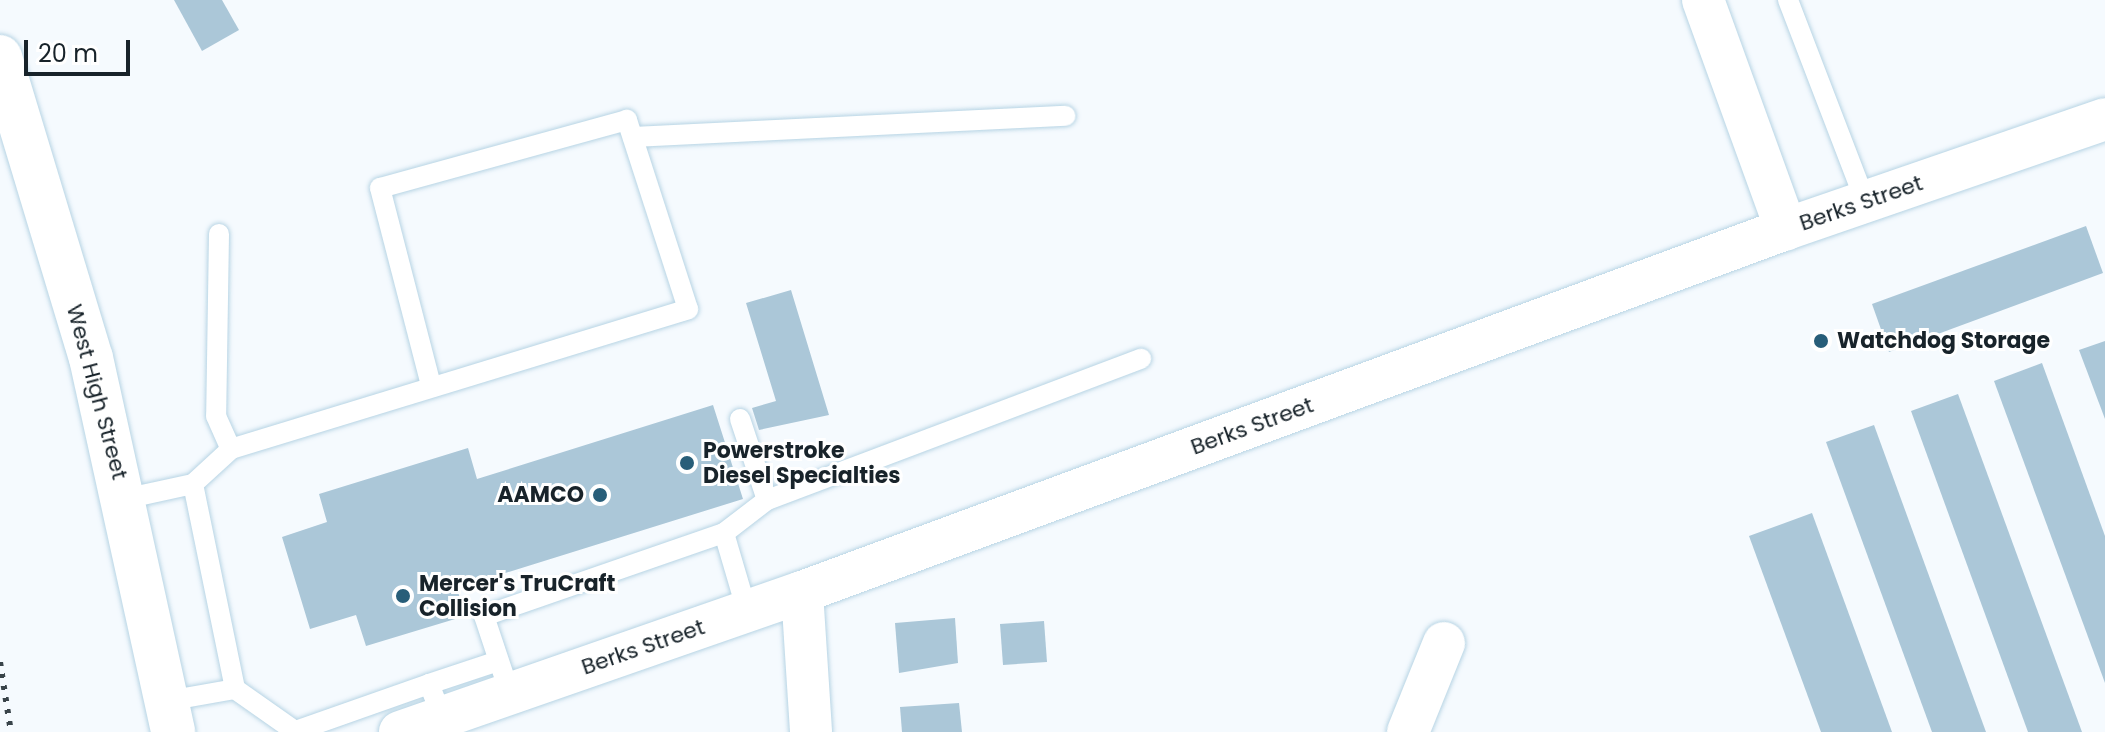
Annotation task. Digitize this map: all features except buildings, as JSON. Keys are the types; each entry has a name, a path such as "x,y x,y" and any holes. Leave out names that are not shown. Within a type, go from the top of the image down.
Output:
{"main road":[{"name":"West High Street","path":"0,57 91,358 170,716"}],"street":[{"path":"1703,0 1786,229"},
{"name":"Berks Street","path":"426,717 504,677 747,611 802,592 1786,229 2105,119"},
{"path":"802,592 811,732"},
{"path":"1408,732 1444,643"}],"lane":[{"path":"1788,0 1865,201"},
{"path":"633,137 1065,116"},
{"path":"124,499 193,484 231,449 431,385 688,309 627,120 380,188 431,385"},
{"path":"219,234 216,416 231,449"},
{"path":"504,677 484,616 724,533 767,500 1141,359"},
{"path":"740,419 767,500"},
{"path":"193,484 235,689 292,730 426,717"},
{"path":"724,533 747,611"},
{"path":"170,716 235,689"}],"railway":[{"path":"0,662 11,732"}],"place":[{"name":"Watchdog Storage","path":"1821,341"},
{"name":"Powerstroke Diesel Specialties","path":"687,463"},
{"name":"AAMCO","path":"600,495"},
{"name":"Mercer's TruCraft Collision","path":"403,596"}]}
